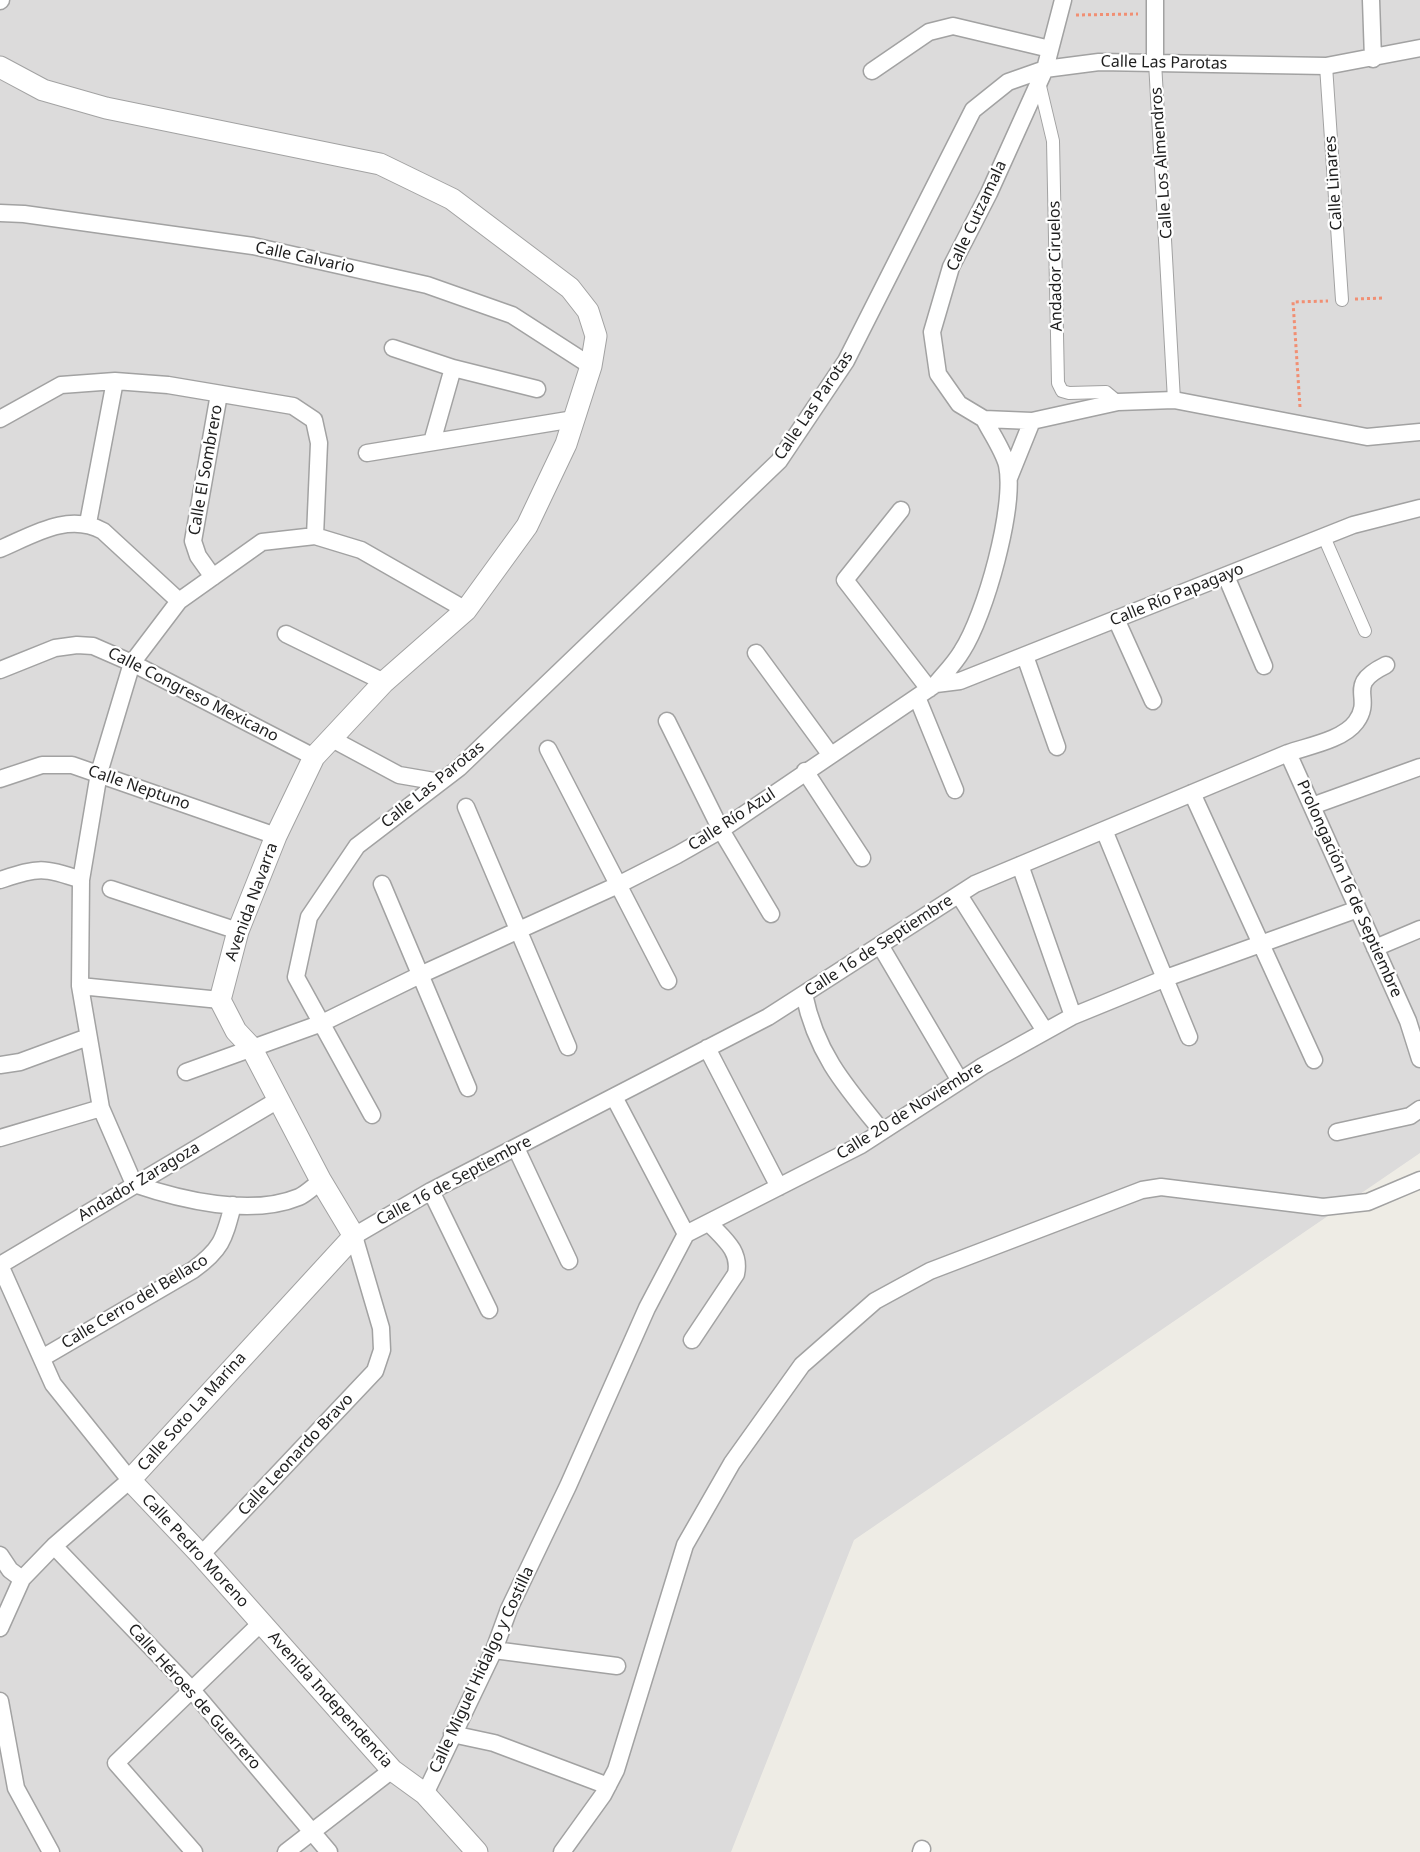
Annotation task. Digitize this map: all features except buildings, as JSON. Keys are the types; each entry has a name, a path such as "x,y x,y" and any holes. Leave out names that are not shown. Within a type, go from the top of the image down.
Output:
{"street":[{"path":"1371,0 1373,59"},
{"name":"Calle Los Almendros","path":"1155,7 1155,62 1174,400"},
{"name":"Calle Cutzamala","path":"984,419 959,404 938,374 932,332 951,267 1042,75 1061,8"},
{"path":"872,71 929,32 953,26 1050,50"},
{"name":"Calle Las Parotas","path":"372,1115 296,977 309,917 357,846 459,768 779,461 846,361 973,110 1008,82 1099,62 1326,66 1373,59 1416,46"},
{"name":"Calle Linares","path":"1326,66 1342,300"},
{"name":"Avenida Navarra","path":"0,67 43,90 106,108 380,164 452,199 570,288 588,311 596,336 591,366 566,444 527,526 466,610 384,682 314,757 276,836 238,931 220,1000"},
{"name":"Andador Ciruelos","path":"1042,75 1053,141 1058,383 1062,391 1106,392 1118,402"},
{"name":"Calle Calvario","path":"0,213 24,214 253,246 427,285 512,315 591,366"},
{"path":"393,348 453,368 537,389"},
{"path":"432,442 453,368"},
{"path":"88,523 116,381"},
{"path":"0,419 61,385 116,381 168,385 293,406 314,420 319,443 315,536"},
{"name":"Calle El Sombrero","path":"213,577 198,556 193,541 219,394"},
{"path":"984,419 1032,421 1118,402 1174,400 1367,437 1420,432"},
{"path":"367,453 574,419"},
{"name":"Calle Río Azul","path":"186,1072 322,1023 420,975 618,885 721,830 927,690 963,650 984,598 1002,537 1008,482 1007,463 984,419"},
{"path":"1008,482 1032,421"},
{"name":"Calle Río Papagayo","path":"927,690 960,681 1025,656 1353,525 1420,508"},
{"path":"902,510 845,580 927,690 955,790"},
{"path":"0,549 63,523 88,523 103,531 179,601"},
{"path":"321,1181 299,1197 263,1204 233,1205 173,1198 135,1184 101,1108 80,986 81,880 99,774 132,663 179,601 262,542 315,536 361,550 466,610"},
{"path":"1324,537 1365,631"},
{"path":"1226,576 1264,666"},
{"path":"1116,619 1153,701"},
{"path":"286,634 384,682"},
{"name":"Calle Congreso Mexicano","path":"0,670 56,648 77,645 93,646 132,663 314,757"},
{"path":"756,653 830,754"},
{"path":"1025,656 1057,747"},
{"name":"Calle 16 de Septiembre","path":"354,1236 431,1191 768,1017 975,884 1288,753 1339,735 1355,724 1361,713 1363,682 1367,675 1386,665"},
{"path":"667,721 721,830 771,914"},
{"path":"332,739 399,774 440,782"},
{"path":"548,749 668,981"},
{"name":"Prolongación 16 de Septiembre","path":"1288,753 1408,1021 1420,1059"},
{"name":"Calle Neptuno","path":"0,779 42,765 59,763 99,774 276,836"},
{"path":"1311,806 1420,766"},
{"path":"805,771 862,858"},
{"path":"1192,793 1314,1060"},
{"path":"466,807 568,1047"},
{"path":"1104,830 1167,978 1189,1037"},
{"path":"1020,866 1073,1016"},
{"path":"0,880 37,868 50,869 81,880"},
{"path":"382,884 468,1088"},
{"path":"111,889 238,931"},
{"path":"958,895 1045,1031"},
{"name":"Calle 20 de Noviembre","path":"686,1234 882,1131 960,1081 1073,1016 1167,978 1358,909"},
{"path":"1375,948 1420,930"},
{"path":"880,945 960,1081"},
{"path":"80,986 220,1000 236,1031 251,1047 321,1181 354,1236"},
{"path":"804,994 810,1023 819,1044 840,1080 882,1131"},
{"path":"0,1065 20,1062 88,1037"},
{"path":"707,1048 779,1186"},
{"path":"614,1097 686,1234"},
{"name":"Andador Zaragoza","path":"0,1265 278,1100"},
{"path":"0,1138 101,1108"},
{"path":"1337,1132 1410,1116 1420,1110"},
{"path":"516,1148 569,1261"},
{"path":"562,1852 608,1786 616,1770 685,1545 732,1463 802,1365 875,1301 930,1271 1142,1190 1161,1187 1323,1207 1368,1202 1420,1180"},
{"path":"431,1191 489,1310"},
{"name":"Calle Cerro del Bellaco","path":"42,1358 193,1270 214,1255 224,1237 233,1205"},
{"path":"692,1340 736,1274 739,1262 733,1249 709,1223"},
{"name":"Calle Miguel Hidalgo y Costilla","path":"425,1794 494,1650 508,1609 647,1308 686,1234"},
{"name":"Calle Leonardo Bravo","path":"201,1555 375,1371 382,1350 381,1328 354,1236"},
{"name":"Calle Soto La Marina","path":"11,1576 54,1546 130,1480 354,1236"},
{"name":"Calle Pedro Moreno","path":"0,1265 54,1384 130,1480 261,1623"},
{"name":"Calle Héroes de Guerrero","path":"54,1546 191,1689 329,1852"},
{"path":"0,1555 11,1576 0,1628"},
{"path":"194,1852 116,1764 261,1623"},
{"name":"Avenida Independencia","path":"261,1623 392,1770 425,1794 477,1852"},
{"path":"494,1650 617,1666"},
{"path":"0,1701 16,1788 51,1852"},
{"path":"452,1734 494,1743 608,1786"},
{"path":"286,1852 392,1770"}],"path":[{"path":"1061,8 1155,7"},
{"path":"1293,302 1302,424"}],"shaded area":[{"path":"0,0 1420,0 1420,1153 854,1540 731,1852 0,1852"}]}
